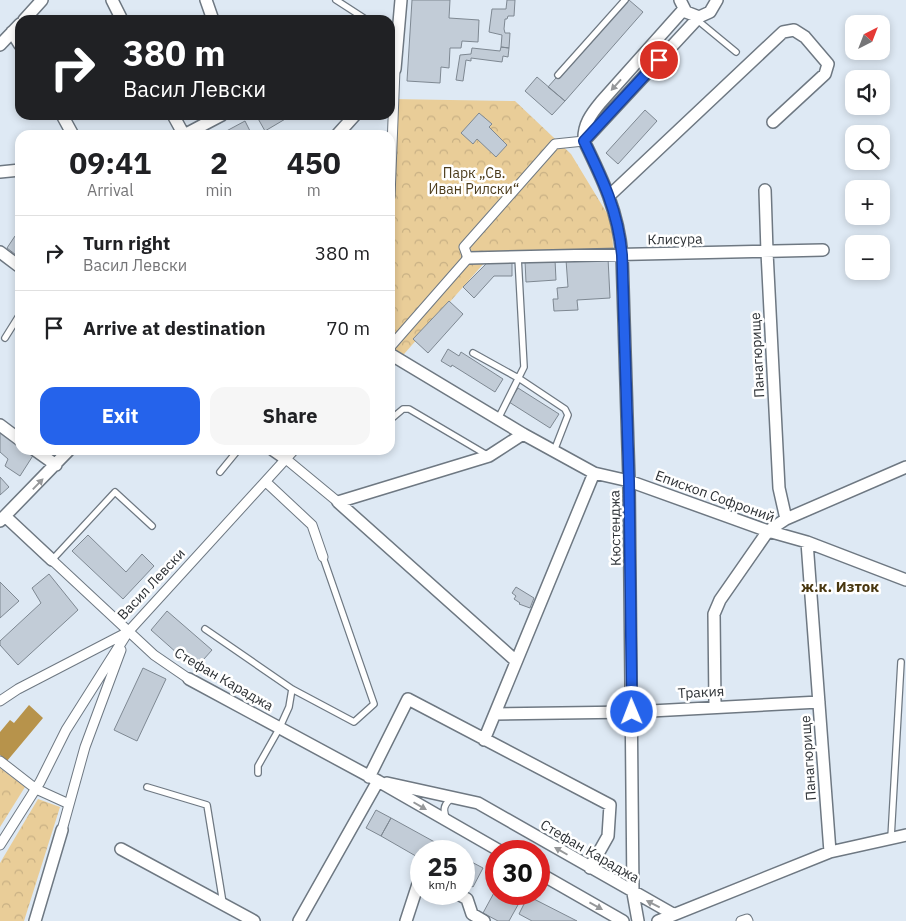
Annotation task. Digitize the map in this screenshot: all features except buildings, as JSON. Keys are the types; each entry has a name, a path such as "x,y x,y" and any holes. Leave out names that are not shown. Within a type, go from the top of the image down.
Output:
{"street":[{"path":"28,15 42,0"},
{"path":"112,0 120,15"},
{"path":"206,0 211,15"},
{"path":"395,23 401,0"},
{"path":"584,141 587,123 596,109 690,12 710,12 717,0"},
{"path":"395,340 468,258 464,248 556,144 584,141 690,12"},
{"path":"0,45 15,29"},
{"path":"610,195 783,32 794,30 805,36 828,64 825,74 774,122"},
{"path":"194,130 212,120"},
{"path":"342,130 350,120"},
{"name":"Кюстенджа","path":"584,141 610,195 619,226 622,255 629,481 633,893 638,921"},
{"path":"0,172 15,170"},
{"name":"Панагюрище","path":"765,190 766,252 779,488 786,519"},
{"name":"Клисура","path":"468,258 824,250"},
{"path":"0,252 15,263"},
{"name":"Епископ Софроний","path":"395,357 523,434 594,473 629,481 768,531 808,542 906,580"},
{"path":"0,426 15,436"},
{"path":"338,502 489,456 523,434"},
{"path":"42,455 56,465"},
{"path":"3,519 65,455"},
{"path":"280,455 338,502 516,661"},
{"name":"Васил Левски","path":"0,701 18,689 128,632 290,455"},
{"path":"715,706 714,614 720,600 768,531 786,519 906,467"},
{"path":"484,740 594,473"},
{"path":"266,482 312,525 323,557"},
{"name":"Стефан Караджа","path":"3,519 52,560 154,655 189,679 374,779 485,843"},
{"name":"Панагюрище","path":"808,542 830,852"},
{"path":"2,839 36,789 66,730 128,632"},
{"path":"35,921 85,747 128,632"},
{"path":"299,921 374,779 408,699 610,805 608,836 590,868"},
{"name":"Тракия","path":"495,714 632,712 715,706 819,702"},
{"path":"0,761 36,789 69,804"},
{"name":"Стефан Караджа","path":"374,779 478,804 633,893 671,918"},
{"path":"658,921 671,918 830,852 906,835"},
{"path":"121,849 223,902 254,921"},
{"path":"550,879 624,921"},
{"path":"406,921 411,905"},
{"path":"469,905 472,914 484,921"},
{"path":"742,921 747,919 748,921"}],"lane":[{"path":"336,0 359,15"},
{"path":"558,74 625,0"},
{"path":"690,12 736,52"},
{"path":"498,419 520,379 524,367 518,257"},
{"path":"5,338 15,322"},
{"path":"473,353 520,379 565,409 568,416 554,451"},
{"path":"395,416 403,410 409,409 489,456"},
{"path":"220,472 234,455"},
{"path":"52,560 115,492 152,526"},
{"path":"205,628 292,689 354,722 374,704 323,557"},
{"path":"891,838 901,662"},
{"path":"258,773 258,766 279,729 288,707 292,689"},
{"path":"147,787 207,805 223,902"},
{"path":"450,823 446,817 445,806 455,797"}],"green space":[{"name":"Парк „Св. Иван Рилски“","path":"395,99 515,101 571,154 611,220 614,259 485,262 395,364 395,130 391,130 391,120 395,120"},
{"path":"0,768 25,787 0,827"},
{"path":"38,799 60,807 24,921 0,921 0,863"}],"shaded area":[{"path":"29,705 43,718 7,761 0,755 0,732 10,720 14,723"}],"district":[{"name":"ж.к. Изток","path":"840,587"}],"route":[{"path":"632,712 629,481 622,255 619,226 610,195 584,141 659,60"}]}
